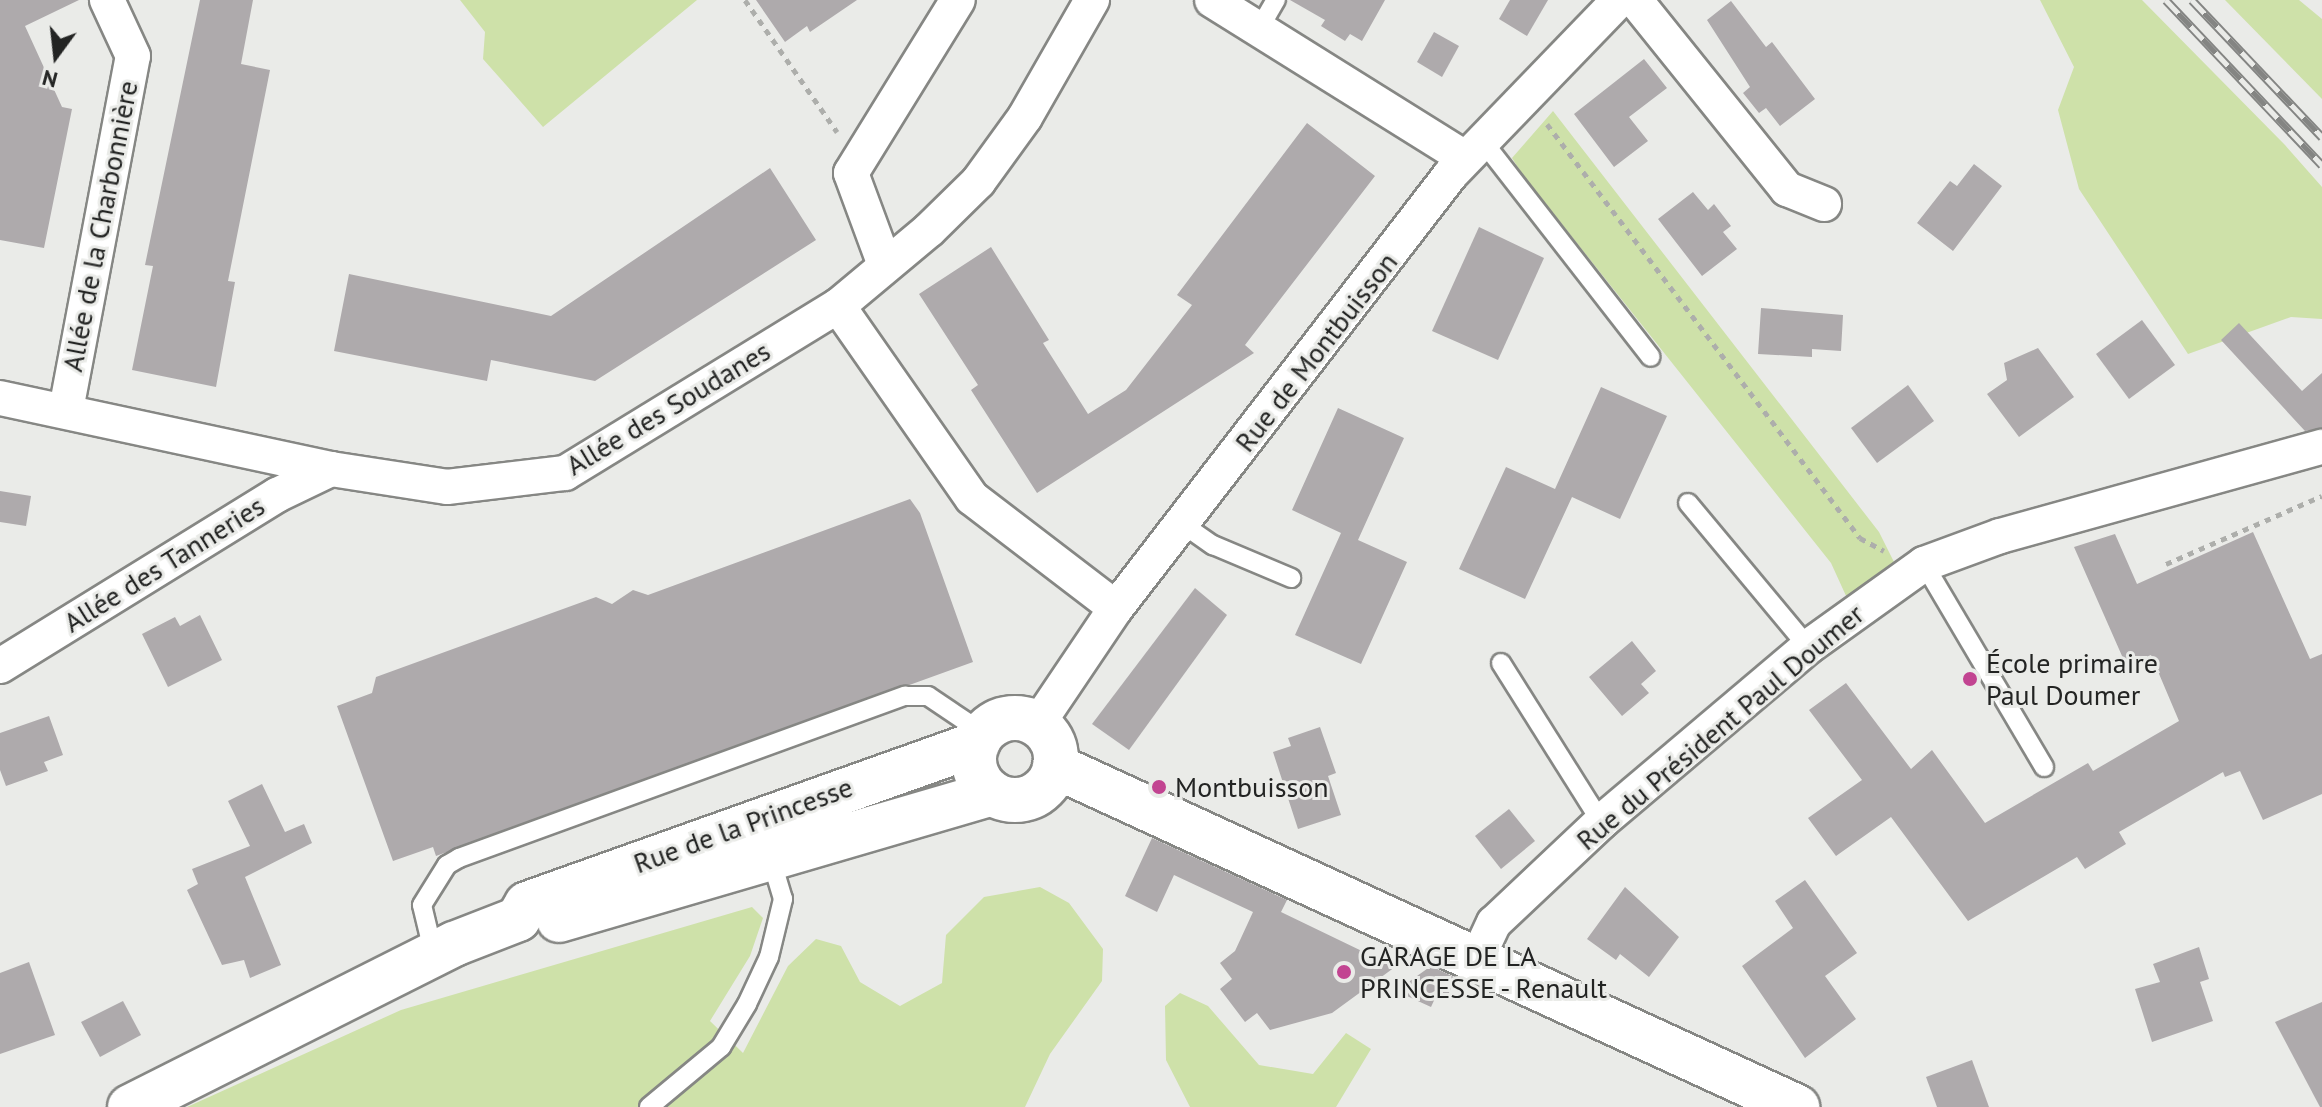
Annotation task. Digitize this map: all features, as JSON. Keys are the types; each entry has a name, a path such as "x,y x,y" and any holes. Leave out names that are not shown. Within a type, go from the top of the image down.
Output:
{"street":[{"name":"Allée de la Charbonnière","path":"66,410 133,56 107,0"},
{"path":"885,265 851,173 958,0"},
{"name":"Allée des Soudanes","path":"0,398 331,469 447,487 510,484 565,473 838,306 978,182 1025,117 1092,0"},
{"path":"1212,0 1268,14 1473,148"},
{"name":"Rue de Montbuisson","path":"1037,725 1116,608 1473,148 1619,0"},
{"path":"1635,0 1787,189 1824,204"},
{"path":"838,306 972,498 1116,608"},
{"name":"Rue du Président Paul Doumer","path":"1477,959 1494,923 1601,822 1808,647 1924,564 2015,532 2322,447"},
{"name":"Allée des Tanneries","path":"0,666 277,495 331,469"},
{"path":"1014,718 1037,725 1052,743 1055,766 1050,779 1031,797 1004,798 992,793 977,776 980,738 1014,718"},
{"name":"Rue de la Princesse","path":"130,1107 434,956 518,919 527,904 980,738"},
{"path":"1055,766 1797,1107"},
{"path":"839,790 852,834"},
{"name":"Rue de la Princesse","path":"518,919 539,926 992,793"}],"lane":[{"path":"1473,148 1651,357"},
{"path":"1688,503 1808,647"},
{"path":"1181,523 1213,545 1291,578"},
{"path":"1924,564 2044,767"},
{"path":"1501,663 1601,822"},
{"path":"434,956 422,905 447,865 459,858 905,696 928,696 980,738"},
{"path":"649,1107 721,1047 747,1004 769,957 783,899 771,859"}],"path":[{"path":"745,0 858,163"},
{"path":"1525,94 1860,538 1924,564"},
{"path":"2166,564 2322,496"}],"green space":[{"path":"460,0 697,0 543,127 483,59 485,32"},
{"path":"2040,0 2142,0 2285,145 2322,187 2322,319 2291,317 2188,354 2079,189 2058,110 2074,67"},
{"path":"2225,0 2299,0 2322,19 2322,99"},
{"path":"1553,111 1879,532 1896,566 1847,598 1831,563 1522,174 1512,158"},
{"path":"1040,887 1069,903 1103,949 1102,981 1050,1054 1025,1107 187,1107 401,1010 752,907 763,918 750,956 710,1021 743,1053 788,966 816,939 841,946 860,982 900,1006 942,983 946,935 984,897"},
{"path":"1180,993 1208,1006 1259,1065 1313,1074 1346,1033 1371,1049 1336,1107 1190,1107 1166,1060 1165,1006"}],"building":[{"path":"0,0 79,0 25,26 62,107 72,109 44,248 0,240"},
{"path":"200,0 253,0 241,64 270,70 228,281 235,282 216,387 132,370 153,266 145,265"},
{"path":"756,0 857,0 810,32 807,26 785,42"},
{"path":"1290,0 1385,0 1362,41 1350,34 1345,41 1321,26 1325,20"},
{"path":"1510,0 1548,0 1527,36 1499,19"},
{"path":"1731,1 1766,47 1772,42 1815,99 1780,126 1766,108 1759,113 1743,93 1750,87 1707,20"},
{"path":"1434,32 1459,46 1442,77 1417,62"},
{"path":"1644,59 1667,88 1629,117 1648,141 1614,167 1574,114"},
{"path":"1307,123 1375,176 1245,345 1254,353 1037,493 971,390 978,385 919,294 991,247 1049,340 1043,343 1088,414 1126,390 1192,305 1177,295"},
{"path":"1974,164 2002,186 1953,251 1917,223 1950,181 1957,186"},
{"path":"770,168 816,240 595,381 491,360 487,381 334,351 349,274 551,316"},
{"path":"1693,192 1708,210 1714,204 1731,226 1723,232 1737,249 1702,276 1658,219"},
{"path":"1479,227 1544,258 1498,360 1432,331"},
{"path":"1761,308 1843,315 1841,351 1812,349 1812,357 1758,354"},
{"path":"2142,320 2175,365 2129,399 2096,354"},
{"path":"2239,323 2302,391 2322,373 2322,428 2305,431 2221,340"},
{"path":"2038,348 2074,397 2019,437 1987,394 2007,380 2004,363"},
{"path":"1908,385 1934,421 1877,463 1851,428"},
{"path":"1601,387 1667,416 1620,519 1572,497 1525,599 1459,569 1506,467 1555,489"},
{"path":"1338,408 1404,438 1358,540 1407,562 1361,664 1295,635 1341,533 1292,510"},
{"path":"0,491 31,496 26,526 0,522"},
{"path":"910,499 920,513 973,662 436,856 433,847 393,861 337,706 372,693 376,677 596,597 612,604 633,590 648,595"},
{"path":"2253,532 2310,659 2322,654 2322,794 2263,820 2240,771 2225,777 2223,772 2119,832 2126,844 2085,869 2077,857 1968,921 1891,817 1836,856 1808,818 1862,780 1809,710 1846,683 1911,769 1932,750 1985,823 2088,763 2093,771 2179,721 2151,655 2126,665 2074,547 2115,534 2137,584"},
{"path":"1195,588 1227,615 1129,750 1092,724"},
{"path":"200,615 222,660 168,687 142,634 175,617 180,626"},
{"path":"1632,641 1656,671 1641,684 1649,693 1622,716 1589,677"},
{"path":"49,716 63,755 44,762 48,771 6,786 0,770 0,733"},
{"path":"1320,727 1336,773 1328,776 1341,815 1298,829 1273,752 1291,746 1288,738"},
{"path":"262,784 285,832 304,824 312,843 245,877 281,965 250,978 244,960 222,965 187,890 198,884 192,869 250,846 228,801"},
{"path":"1509,809 1535,841 1501,869 1475,836"},
{"path":"1152,838 1287,900 1281,912 1395,967 1332,1013 1270,1030 1257,1013 1245,1022 1220,989 1232,979 1220,963 1235,951 1253,912 1174,875 1157,912 1125,896"},
{"path":"1805,880 1857,953 1825,976 1856,1019 1805,1058 1742,966 1793,928 1775,901"},
{"path":"1625,887 1679,937 1649,977 1620,954 1616,960 1587,939"},
{"path":"2199,947 2209,979 2200,982 2213,1021 2152,1042 2135,989 2160,982 2153,964"},
{"path":"29,962 55,1035 0,1054 0,973"},
{"path":"1431,966 1456,978 1446,999 1437,994 1431,1007 1396,991"},
{"path":"123,1001 141,1035 100,1057 81,1022"},
{"path":"2322,1002 2322,1107 2320,1107 2275,1022"},
{"path":"1972,1060 1989,1107 1937,1107 1926,1077"}],"railway":[{"path":"2166,0 2322,165"},
{"path":"2192,0 2322,137"}],"place":[{"name":"École primaire Paul Doumer","path":"1970,679"},
{"name":"Montbuisson","path":"1159,787"},
{"name":"GARAGE DE LA PRINCESSE - Renault","path":"1344,972"}]}
